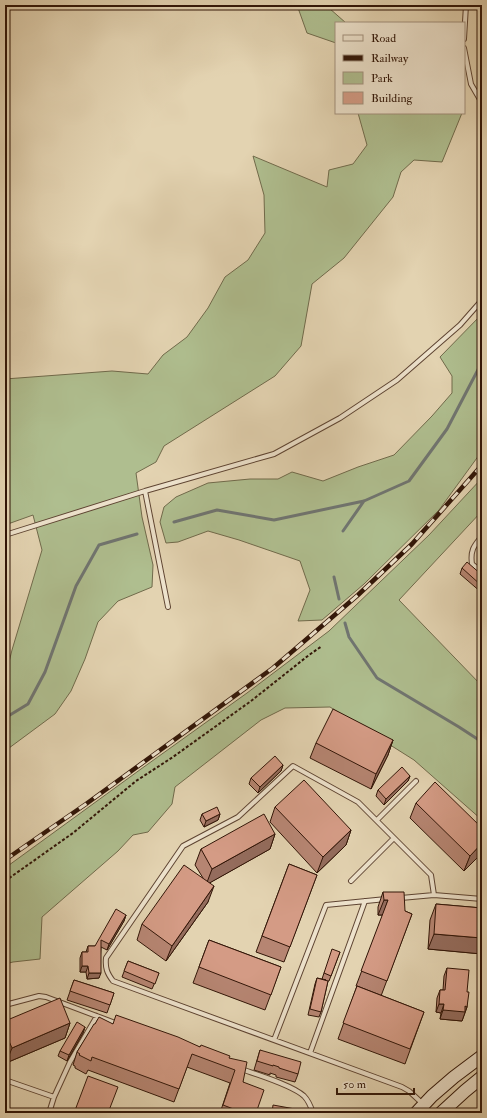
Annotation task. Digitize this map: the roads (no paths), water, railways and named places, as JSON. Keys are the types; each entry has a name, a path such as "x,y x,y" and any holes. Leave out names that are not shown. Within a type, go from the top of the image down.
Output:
{"main road":[{"path":"420,1109 454,1077 482,1056"},
{"path":"441,1113 482,1077"}],"lane":[{"path":"465,22 466,5"},
{"path":"465,53 471,84 482,103"},
{"path":"5,535 146,491 274,454 340,418 397,380 460,325 482,300"},
{"path":"146,491 168,607"},
{"path":"482,536 473,547 471,557 472,564 482,572"},
{"path":"420,1109 409,1091 402,1087 113,981 108,975 105,966 106,958 183,846 238,817 293,766 358,802 431,875 434,895"},
{"path":"377,820 416,781"},
{"path":"351,881 394,838"},
{"path":"396,898 434,895 482,899"},
{"path":"274,1040 326,905 388,899"},
{"path":"310,1053 365,901"},
{"path":"5,1005 39,996 46,997 126,1027"},
{"path":"49,1113 54,1097 70,1062 97,1016"},
{"path":"235,1067 293,1088 305,1097 313,1113"},
{"path":"5,1080 54,1097"}],"waterway":[{"path":"174,522 217,510 274,520 364,501 409,481 447,429 482,362"},
{"path":"343,531 364,501"},
{"path":"5,718 28,704 45,672 76,586 99,545 137,534"},
{"path":"334,577 339,599"},
{"path":"345,623 349,637 377,678 482,742"}],"railway":[{"path":"5,860 86,804 273,668 358,595 412,544 482,465"}]}
